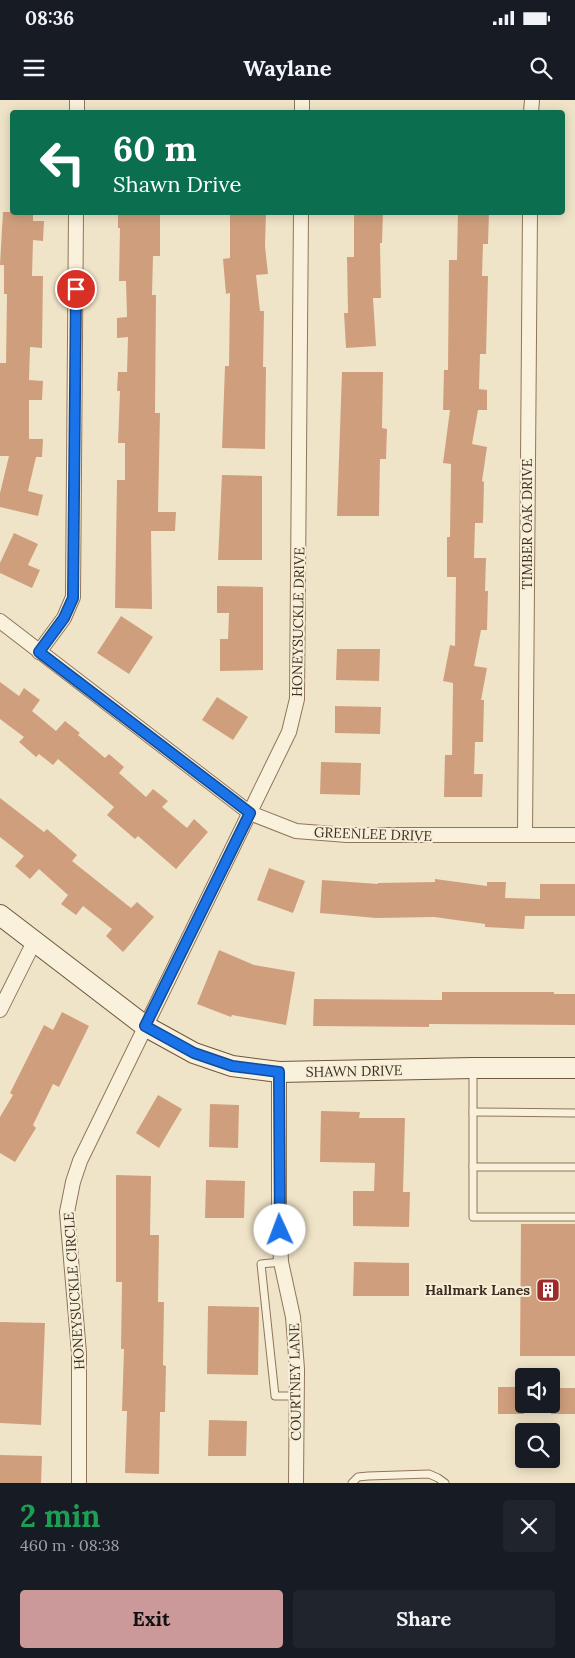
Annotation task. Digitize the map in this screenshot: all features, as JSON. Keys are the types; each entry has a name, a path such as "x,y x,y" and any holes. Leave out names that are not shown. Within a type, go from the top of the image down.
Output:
{"street":[{"path":"39,652 64,618 73,598 76,215"},
{"name":"HONEYSUCKLE DRIVE","path":"145,1026 289,732 297,699 301,215"},
{"name":"TIMBER OAK DRIVE","path":"525,835 530,215"},
{"name":"GREENLEE DRIVE","path":"0,622 250,813 296,831 347,835 575,835"},
{"name":"SHAWN DRIVE","path":"0,915 145,1026 194,1053 232,1066 279,1072 575,1068"},
{"path":"0,1010 34,942"},
{"name":"HONEYSUCKLE CIRCLE","path":"79,1483 79,1353 67,1212 73,1182 80,1161 145,1026"},
{"name":"COURTNEY LANE","path":"279,1072 281,1262 293,1317 297,1369 296,1483"}],"lane":[{"path":"473,1068 473,1217 575,1216"},
{"path":"473,1112 575,1113"},
{"path":"473,1167 575,1167"},
{"path":"281,1262 260,1264 272,1373 275,1396 296,1396"},
{"path":"352,1483 358,1477 429,1474 445,1483"}],"building":[{"path":"3,212 10,212 10,215 33,215 33,221 44,221 43,241 33,240 32,276 43,276 42,348 30,347 29,380 43,381 42,400 29,400 29,439 43,439 42,457 36,457 28,491 43,495 38,516 0,507 0,493 9,456 0,456 0,363 6,363 7,294 4,294 4,265 0,265"},
{"path":"118,215 160,215 160,256 153,256 152,295 156,295 155,413 160,413 158,512 176,512 175,531 151,531 152,609 115,608 117,480 125,480 125,443 118,443 120,391 117,391 118,372 127,372 128,337 117,338 117,318 127,317 126,281 119,281 120,228 118,228"},
{"path":"230,215 266,215 265,246 268,274 256,275 260,311 264,311 263,367 266,367 265,449 222,448 225,366 229,366 230,293 226,294 223,259 230,258"},
{"path":"354,215 383,215 382,243 380,243 381,298 373,298 376,346 346,348 344,313 348,313 347,257 354,257"},
{"path":"458,215 489,215 488,244 483,244 482,276 488,276 486,354 480,354 479,389 487,390 487,410 478,410 472,444 487,447 482,481 484,482 483,523 475,523 474,558 486,558 485,591 488,591 487,630 481,630 474,666 487,668 481,700 484,700 483,742 475,742 474,774 483,774 482,797 444,797 445,755 452,755 453,683 443,681 450,645 455,646 456,577 447,577 447,537 450,537 451,464 443,463 450,410 443,410 444,370 448,370 449,260 457,260"},
{"path":"342,372 383,372 382,428 387,429 386,459 380,459 379,516 337,516"},
{"path":"222,475 262,476 262,560 218,560"},
{"path":"14,533 38,544 28,565 40,570 32,588 0,573 0,563"},
{"path":"217,586 263,587 263,670 220,671 220,639 228,639 229,613 217,613"},
{"path":"121,616 153,637 129,674 97,653"},
{"path":"337,649 380,649 379,681 336,680"},
{"path":"0,682 19,696 24,688 40,700 32,711 56,731 65,721 105,758 109,754 124,767 119,773 146,797 153,789 168,801 162,807 187,828 194,819 208,832 176,869 138,836 135,839 107,815 114,807 58,759 53,765 39,754 36,757 19,742 24,737 0,719"},
{"path":"217,697 248,717 233,740 202,720"},
{"path":"335,706 381,707 380,734 335,733"},
{"path":"321,762 361,763 360,795 320,794"},
{"path":"0,798 44,832 47,829 77,855 72,861 131,908 137,902 154,917 123,952 106,936 112,929 83,906 76,915 61,904 68,895 39,869 30,879 15,866 24,856 0,837"},
{"path":"269,868 305,881 293,913 257,900"},
{"path":"435,879 487,886 487,882 506,882 505,898 540,899 540,884 575,884 575,916 525,916 524,929 485,927 485,924 434,917 376,918 320,913 322,880 378,884 435,882"},
{"path":"219,950 254,965 295,972 286,1025 232,1015 231,1017 197,1004"},
{"path":"442,992 554,992 554,994 575,994 575,1025 429,1024 429,1027 313,1026 314,999 442,1000"},
{"path":"62,1012 89,1026 59,1087 53,1084 33,1125 36,1128 15,1162 0,1153 0,1117 13,1095 10,1093 44,1025 53,1030"},
{"path":"158,1095 182,1109 159,1148 136,1133"},
{"path":"210,1104 239,1105 238,1148 209,1147"},
{"path":"321,1111 360,1112 359,1118 405,1118 403,1192 410,1192 409,1227 353,1226 353,1191 374,1191 375,1163 320,1162"},
{"path":"116,1175 151,1176 150,1235 159,1235 158,1302 164,1302 163,1365 166,1366 165,1412 160,1412 159,1474 125,1473 127,1411 122,1411 124,1349 121,1349 122,1282 116,1282"},
{"path":"206,1180 245,1181 244,1218 205,1218"},
{"name":"Hallmark Lanes","path":"521,1224 575,1224 575,1356 520,1356"},
{"path":"354,1262 409,1263 409,1296 353,1296"},
{"path":"208,1306 259,1307 258,1375 207,1374"},
{"path":"0,1322 45,1323 41,1425 0,1423"},
{"path":"498,1387 515,1387 515,1413 524,1414 498,1414"},
{"path":"560,1388 575,1388 575,1414 551,1414 560,1413"},
{"path":"209,1420 247,1421 246,1456 208,1456"},
{"path":"0,1455 42,1456 41,1483 0,1483"}],"place":[{"name":"Hallmark Lanes","path":"548,1290"}],"route":[{"path":"76,289 73,598 64,618 39,652 250,813 145,1026 194,1053 232,1066 279,1072 280,1230"}]}
